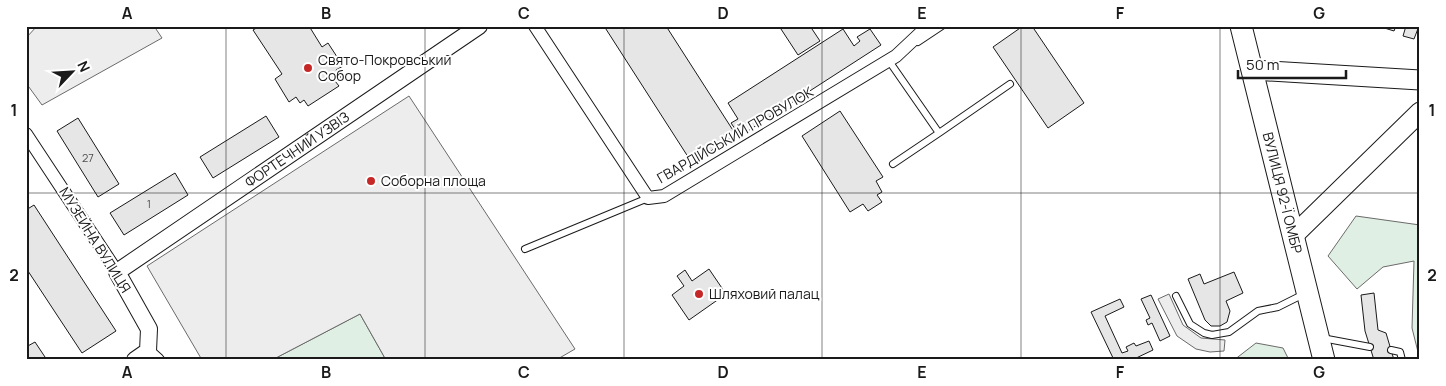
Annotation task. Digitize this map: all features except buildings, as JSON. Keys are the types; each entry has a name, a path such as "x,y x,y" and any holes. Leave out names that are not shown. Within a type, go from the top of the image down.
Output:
{"highway":[{"name":"ВУЛИЦЯ 92-Ї ОМБР","path":"1241,26 1324,360"}],"main road":[{"path":"1253,70 1420,80"},
{"path":"1293,236 1420,112"}],"street":[{"name":"ФОРТЕЧНИЙ УЗВІЗ","path":"117,272 479,26"},
{"name":"ГВАРДІЙСЬКИЙ ПРОВУЛОК","path":"535,26 648,198 664,196 893,58 928,26"},
{"name":"МУЗЕЙНА ВУЛИЦЯ","path":"26,134 117,272 149,329 147,357"}],"lane":[{"path":"939,133 893,58 942,26"},
{"path":"892,164 1010,84"},
{"path":"526,249 648,198"},
{"path":"1176,296 1190,324 1204,333 1212,335 1229,332 1258,311 1278,307 1307,293"},
{"path":"1319,337 1370,347"},
{"path":"1391,350 1400,352 1402,360"}],"green space":[{"path":"1356,216 1420,225 1420,360 1412,328 1414,261 1383,267 1357,289 1328,256"},
{"path":"360,314 386,360 272,360"},
{"path":"1256,343 1283,348 1289,360 1234,360"}],"shaded area":[{"path":"37,26 154,26 162,38 42,105 26,83 26,38"},
{"name":"Соборна площа","path":"409,96 575,349 556,360 386,360 360,314 272,360 202,360 147,266"},
{"path":"1169,294 1183,325 1201,338 1225,340 1224,351 1210,352 1196,349 1177,336 1158,299"}],"place":[{"name":"Свято-Покровський Собор","path":"308,68"},
{"name":"Соборна площа","path":"371,181"},
{"name":"Шляховий палац","path":"699,294"}]}
